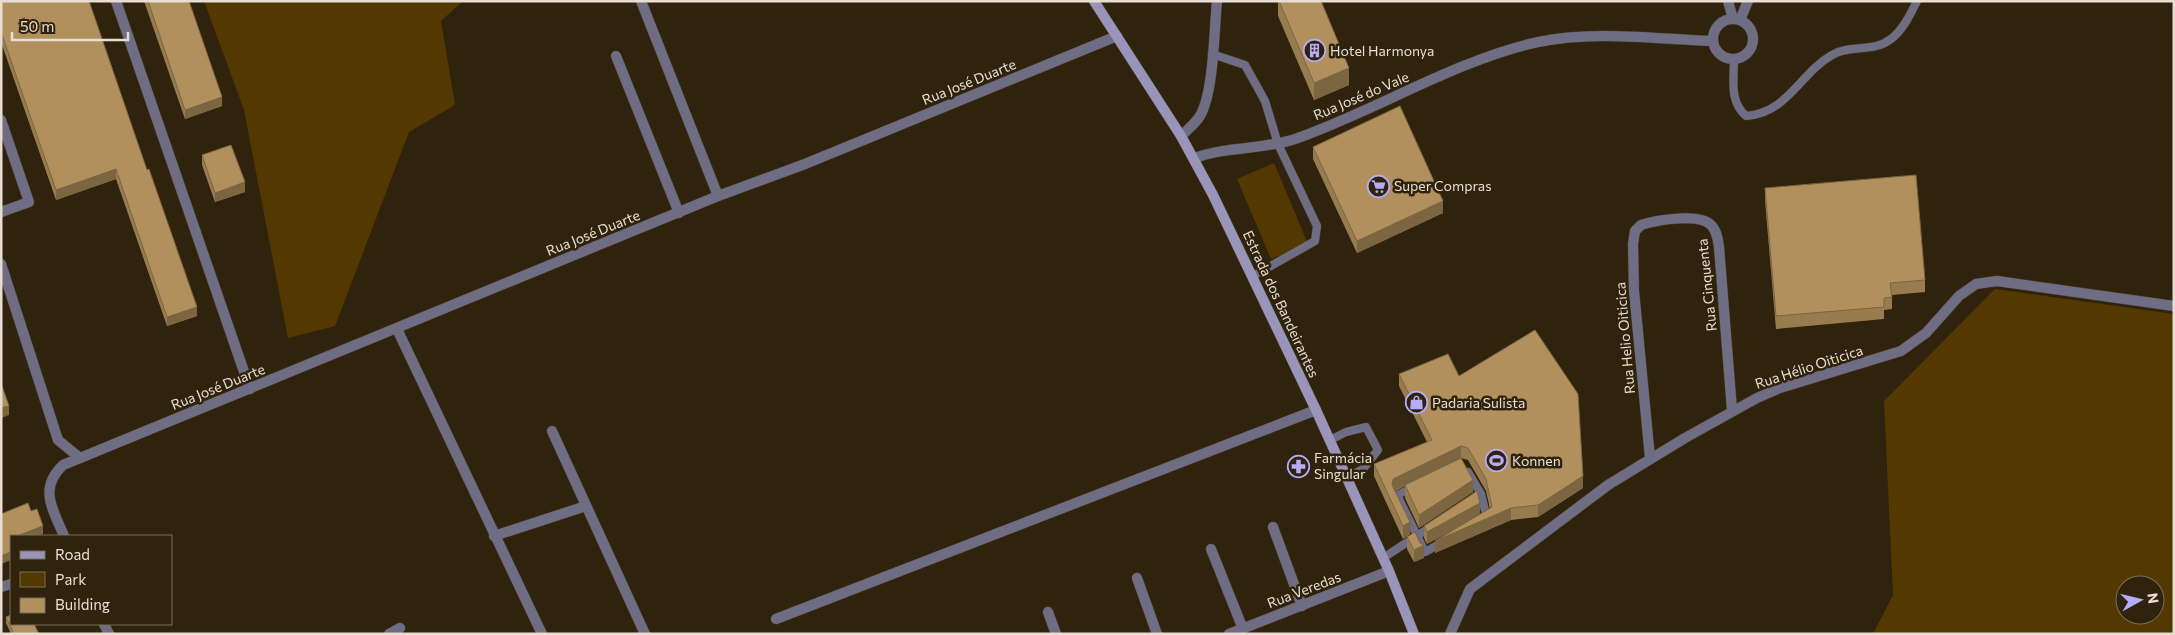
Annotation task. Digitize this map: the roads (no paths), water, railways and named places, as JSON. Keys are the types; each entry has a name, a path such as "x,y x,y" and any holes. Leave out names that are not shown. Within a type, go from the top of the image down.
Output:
{"main road":[{"name":"Estrada dos Bandeirantes","path":"1094,1 1194,158 1253,276 1330,440 1389,571 1414,634"}],"street":[{"path":"116,1 250,389"},
{"path":"641,1 718,196"},
{"path":"1181,136 1200,116 1208,89 1217,1"},
{"path":"1728,1 1736,20 1750,29 1752,42 1747,53 1734,59 1719,53 1713,41 1716,28 1720,24 1736,20 1748,1"},
{"name":"Rua José Duarte","path":"64,535 50,503 48,487 54,474 63,465 718,196 805,164 1117,36"},
{"name":"Rua José do Vale","path":"1194,158 1219,151 1278,144 1476,62 1539,42 1585,37 1713,41"},
{"path":"616,56 679,212"},
{"path":"1,120 29,202 1,212"},
{"name":"Rua Cinquenta","path":"1648,223 1694,218 1705,220 1715,230 1720,247 1732,410"},
{"name":"Rua Helio Oiticica","path":"1648,223 1640,225 1635,232 1632,244 1634,291 1650,458"},
{"path":"1,264 58,440 80,458"},
{"name":"Rua Hélio Oiticica","path":"1450,634 1470,589 1608,485 1732,410 1780,388 1901,351 1926,333 1959,296 1976,284 1996,281 2174,306"},
{"path":"397,329 542,634"},
{"path":"776,618 1316,410"},
{"path":"552,431 645,634"},
{"path":"494,536 586,506"},
{"path":"1273,526 1302,606"},
{"path":"1211,549 1243,629"},
{"name":"Rua Veredas","path":"1229,634 1389,571"},
{"path":"1137,578 1157,634"},
{"path":"1048,612 1056,634"},
{"path":"389,634 400,628"}],"lane":[{"path":"1734,59 1734,101 1738,109 1746,116 1759,115 1770,110 1793,92 1833,54 1849,50 1877,48 1892,39 1907,21 1916,1"},
{"path":"1212,54 1245,65 1265,101 1278,144 1317,226 1315,241 1253,276"},
{"path":"1330,440 1346,432 1366,427 1378,450 1363,469 1347,477"},
{"path":"1463,463 1481,494 1487,518 1480,522"},
{"path":"1422,483 1397,495 1416,536 1425,552 1448,539"},
{"path":"1465,505 1481,494"},
{"path":"1383,558 1440,520"}],"place":[{"name":"Hotel Harmonya","path":"1314,51"},
{"name":"Super Compras","path":"1378,186"},
{"name":"Padaria Sulista","path":"1416,403"},
{"name":"Konnen","path":"1496,461"},
{"name":"Farmácia Singular","path":"1298,466"}]}
